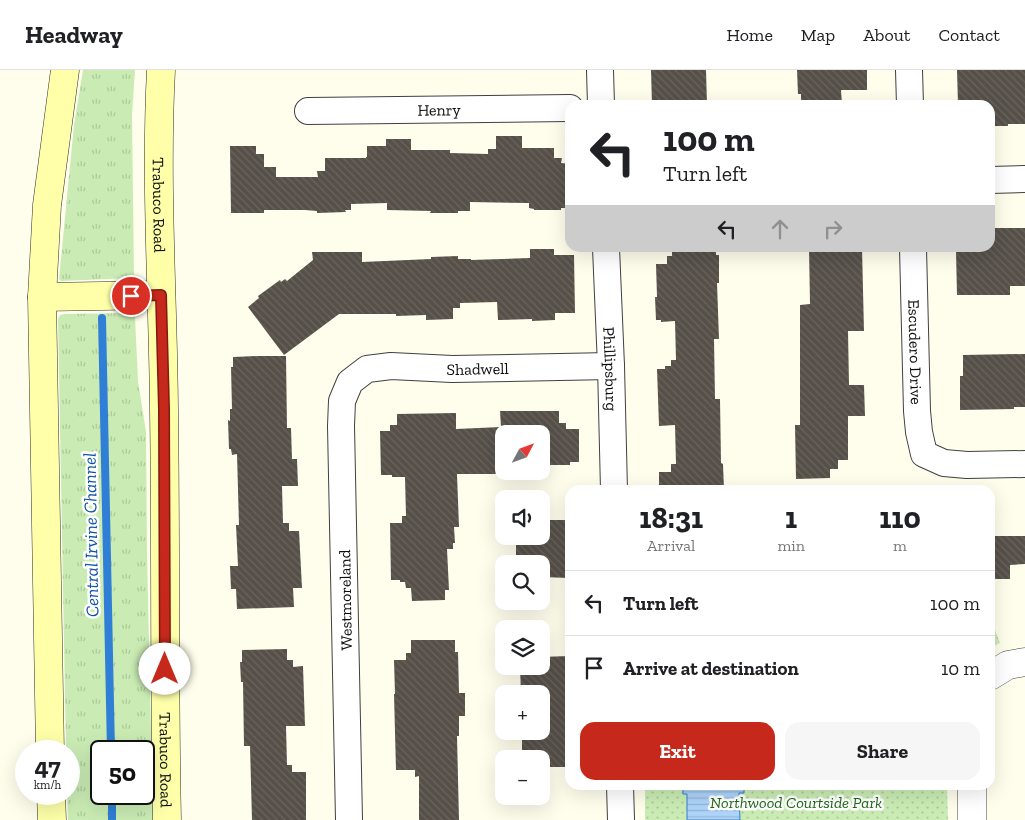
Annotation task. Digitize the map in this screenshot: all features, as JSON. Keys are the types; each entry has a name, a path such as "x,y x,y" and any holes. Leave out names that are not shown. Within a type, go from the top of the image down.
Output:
{"main road":[{"path":"50,740 42,297 47,205 65,70"},
{"name":"Trabuco Road","path":"161,70 159,210 164,409 167,820"},
{"path":"42,297 161,295"},
{"path":"51,805 52,820"}],"street":[{"path":"600,70 601,100"},
{"path":"909,70 910,100"},
{"name":"Henry","path":"308,111 565,108"},
{"path":"995,180 1025,179"},
{"name":"Phillipsburg","path":"606,252 614,485"},
{"name":"Escudero Drive","path":"912,252 918,432 924,454 944,464 1025,464"},
{"name":"Shadwell","path":"350,382 367,369 391,366 452,369 611,366"},
{"name":"Westmoreland","path":"349,820 341,426 342,401 350,382"},
{"path":"995,673 1008,665 1025,662"},
{"path":"620,790 621,820"},
{"path":"972,790 972,820"}],"green space":[{"path":"83,70 135,70 132,115 134,276 132,278 61,281 59,279 74,125"},
{"path":"129,313 135,317 138,381 146,432 151,740 90,740 90,805 153,805 153,820 68,820 67,805 80,805 80,740 66,740 58,319 60,315"},
{"path":"995,630 1000,643 995,646"},
{"name":"Northwood Courtside Park","path":"645,790 947,790 948,820 645,820"}],"water":[{"path":"683,790 744,790 744,793 739,793 740,820 687,820 687,794 683,794"}],"building":[{"path":"651,70 706,70 707,100 652,100"},
{"path":"797,70 867,70 867,90 841,90 842,100 801,100 801,94 798,94"},
{"path":"957,70 1025,70 1025,124 995,126 995,100 958,100"},
{"path":"496,136 522,136 522,148 554,148 554,158 562,158 561,163 565,163 565,208 561,208 561,210 534,210 529,208 529,203 470,202 470,211 430,213 431,211 387,210 387,203 351,204 351,210 345,210 346,212 317,213 317,211 305,210 264,210 264,213 231,213 230,146 256,146 256,154 264,154 264,167 276,167 276,177 318,177 317,171 325,171 325,158 366,158 367,146 386,146 386,139 411,139 411,150 450,150 450,153 488,154 488,149 496,149"},
{"path":"995,228 1025,228 1025,286 1010,286 1010,295 957,295 956,252 995,252"},
{"path":"530,249 554,249 554,255 574,255 575,313 555,313 555,320 498,320 497,302 460,303 460,308 453,308 453,319 426,320 426,315 339,314 284,355 248,307 259,298 258,296 280,280 281,282 285,279 287,281 313,260 312,252 362,252 362,262 458,256 458,259 471,260 530,258"},
{"path":"672,252 716,252 716,255 719,255 719,283 717,283 719,339 714,339 715,399 720,399 721,463 723,464 724,485 659,485 659,472 671,472 671,464 676,464 675,425 659,426 657,369 665,369 665,366 671,366 671,360 676,360 675,321 661,322 661,320 656,320 655,297 657,297 656,264 667,264 667,256 672,256"},
{"path":"809,252 862,252 864,331 848,331 849,385 864,385 865,416 848,416 848,460 838,460 838,469 830,469 830,478 796,479 795,425 800,425 800,305 810,304"},
{"path":"1025,354 1025,407 960,410 960,376 963,376 963,355"},
{"path":"286,356 287,428 291,428 292,459 297,459 298,486 282,486 283,523 289,523 289,531 299,531 302,588 293,588 294,607 237,609 236,589 231,589 230,566 238,566 236,525 239,525 237,454 232,455 231,449 229,449 228,420 230,421 230,409 232,409 231,367 233,367 233,357"},
{"path":"500,411 559,411 559,423 566,423 566,429 579,429 579,462 570,462 570,465 550,465 550,425 501,425"},
{"path":"456,413 456,429 495,427 495,474 457,474 459,527 454,527 455,543 453,543 453,549 447,549 449,590 445,590 445,600 412,601 411,588 406,588 405,582 391,580 390,523 402,523 402,516 406,516 405,477 381,475 380,431 390,431 390,425 397,425 397,414"},
{"path":"550,520 565,520 565,578 550,577 550,555 516,555 516,545 550,545"},
{"path":"995,536 1025,536 1025,564 1010,565 1010,579 995,579"},
{"path":"411,640 455,640 455,652 458,652 459,693 465,693 465,716 459,716 459,736 457,736 459,820 419,820 419,776 415,777 415,770 396,770 394,660 406,660 406,653 411,653"},
{"path":"287,649 287,660 293,660 293,667 303,666 305,726 286,726 287,765 292,765 292,772 306,772 306,820 252,820 250,746 244,746 243,682 241,682 240,662 242,662 242,650"},
{"path":"565,656 565,767 550,767 550,750 522,750 522,740 550,740 550,685 521,685 520,675 550,675 550,657"}],"waterway":[{"name":"Central Irvine Channel","path":"102,318 111,740"},
{"name":"Central Irvine Channel","path":"112,805 112,820"}],"route":[{"path":"131,296 161,295 164,409 165,669"}]}
